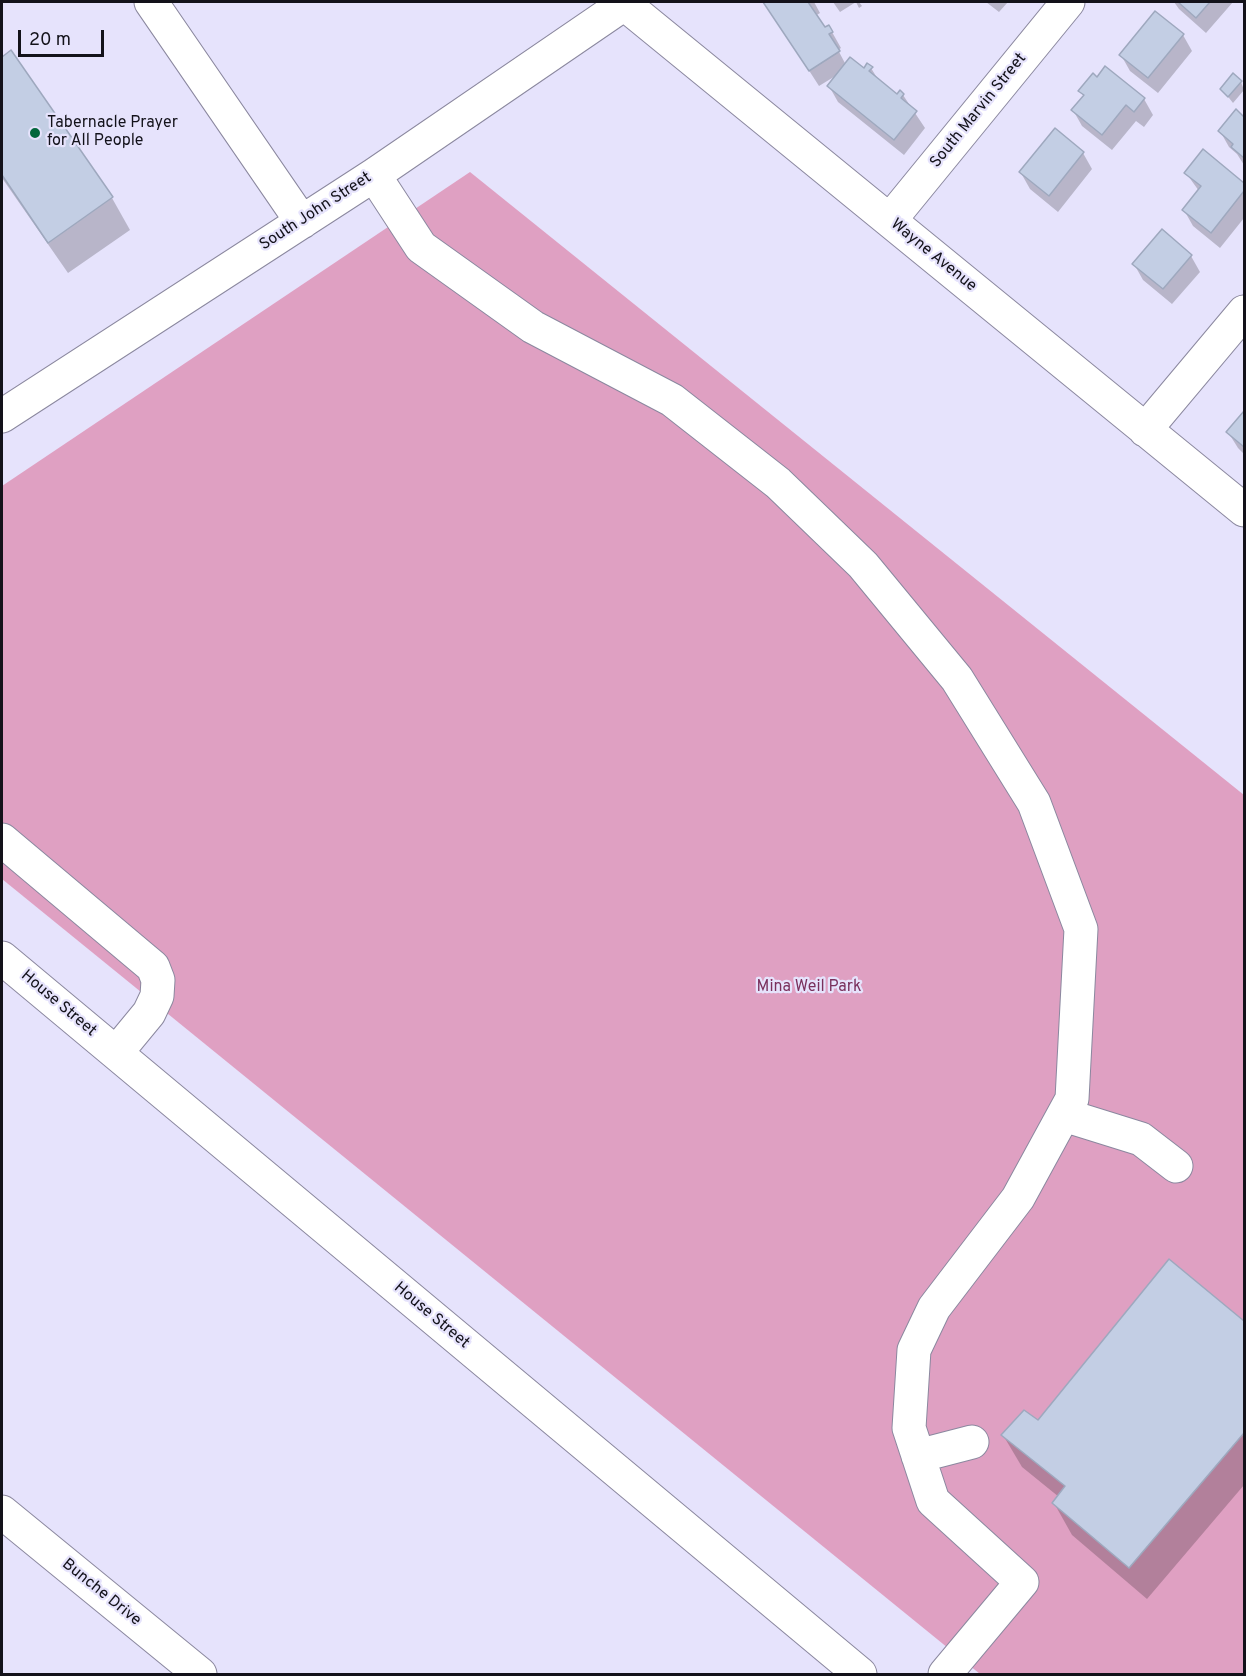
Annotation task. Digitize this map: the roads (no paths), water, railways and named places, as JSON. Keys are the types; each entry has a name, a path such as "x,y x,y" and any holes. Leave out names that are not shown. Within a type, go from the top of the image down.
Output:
{"street":[{"path":"151,2 302,222"},
{"name":"South John Street","path":"2,416 374,175 624,2"},
{"name":"Wayne Avenue","path":"624,2 1245,510"},
{"name":"South Marvin Street","path":"890,220 1068,2"},
{"path":"374,175 421,247 533,327 672,400 778,483 863,565 957,679 1034,803 1081,929 1072,1099 1018,1198 934,1308 914,1350 909,1428 933,1501 1022,1582 945,1674"},
{"path":"1145,430 1245,312"},
{"path":"2,840 153,967 158,980 157,996 149,1013 116,1053"},
{"name":"House Street","path":"2,958 860,1674"},
{"path":"1064,1115 1141,1139 1176,1166"},
{"path":"918,1456 972,1442"},
{"name":"Bunche Drive","path":"2,1512 200,1674"}],"place":[{"name":"Tabernacle Prayer for All People","path":"35,133"}],"park label":[{"name":"Mina Weil Park","path":"809,988"}]}
